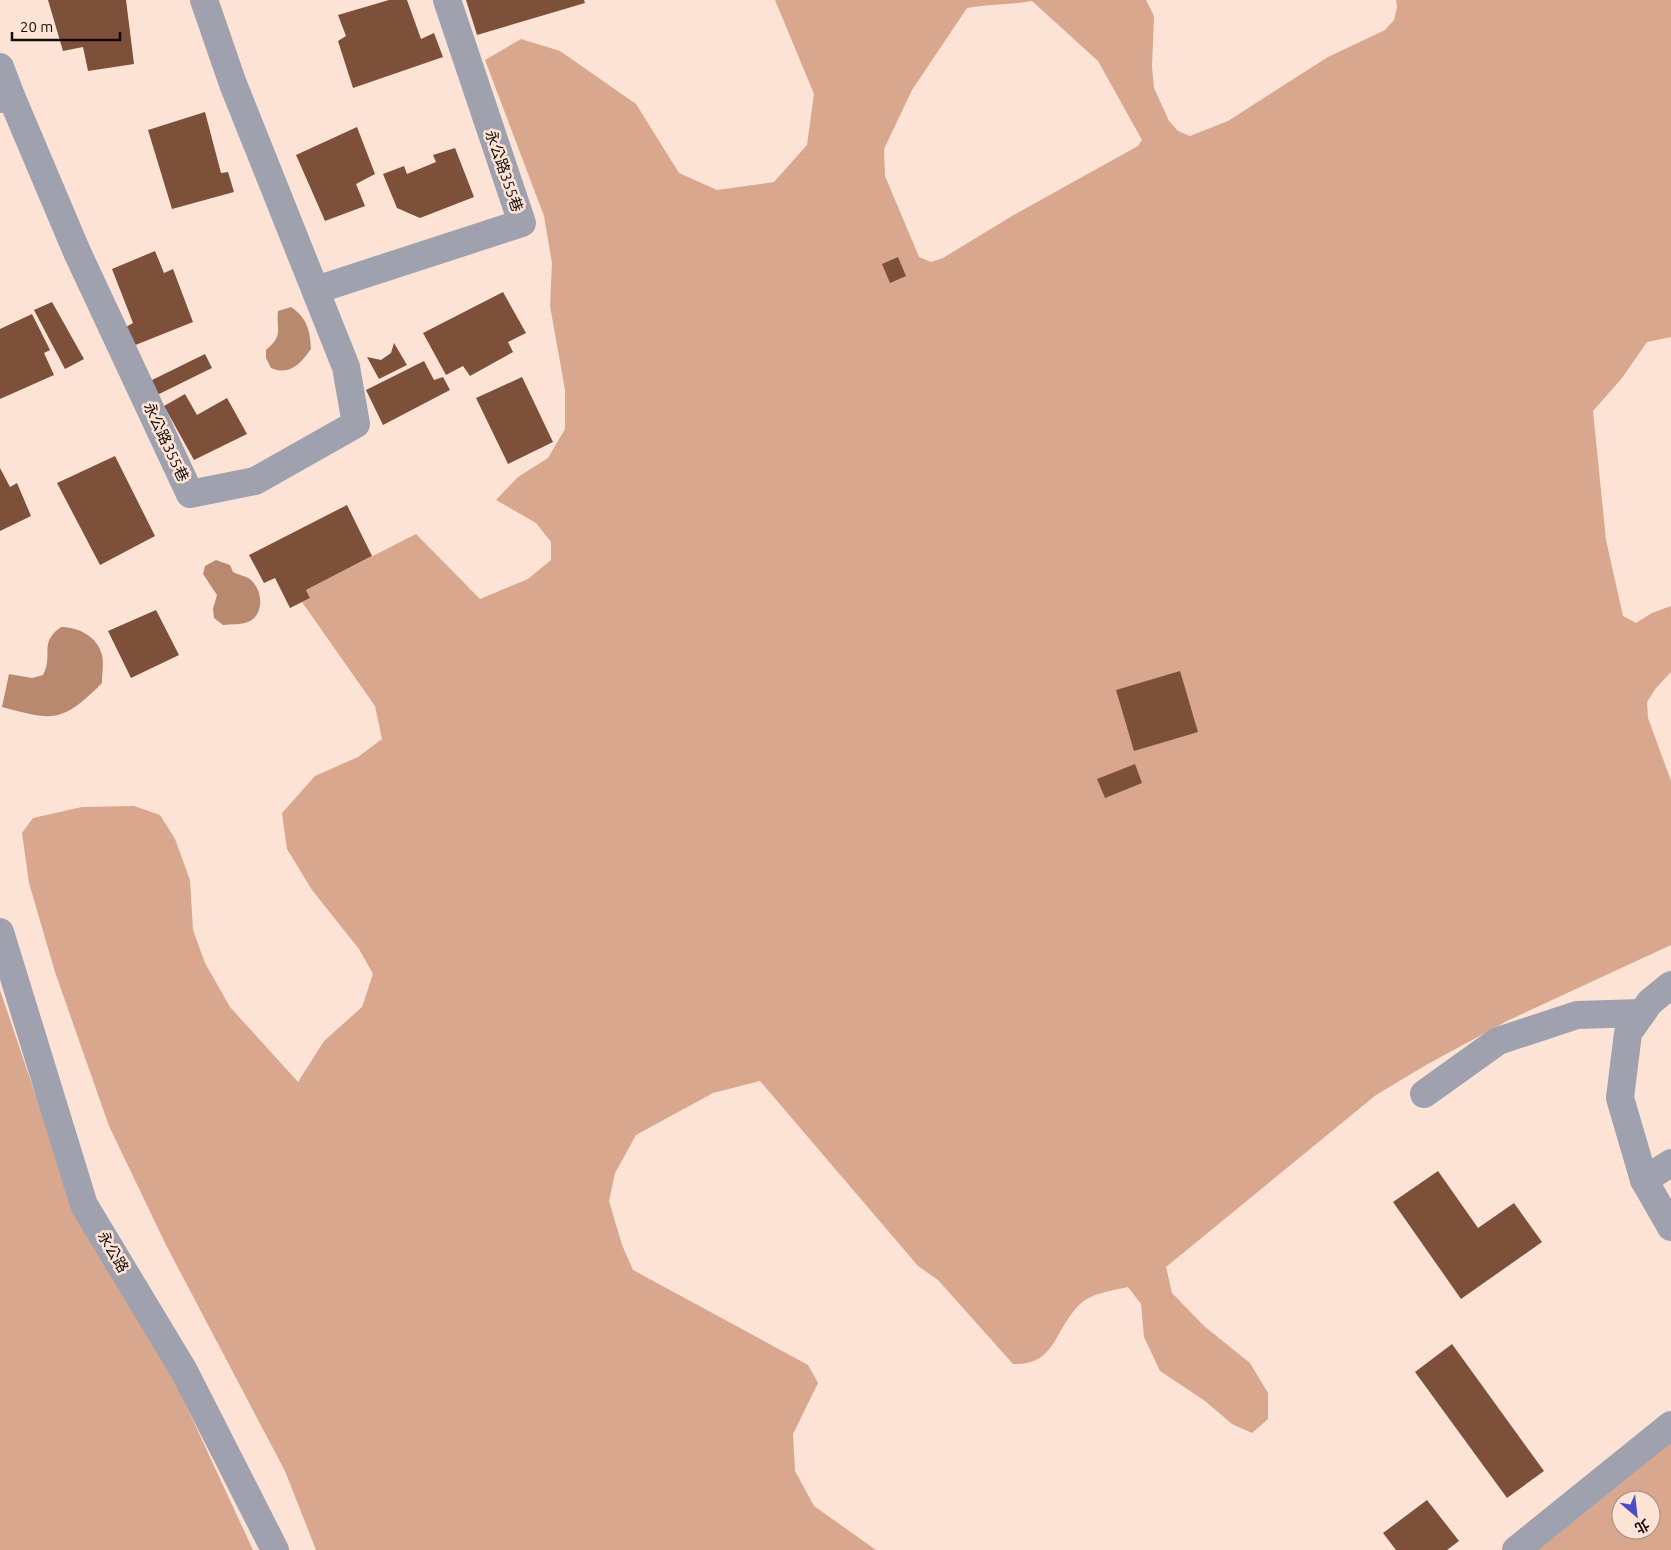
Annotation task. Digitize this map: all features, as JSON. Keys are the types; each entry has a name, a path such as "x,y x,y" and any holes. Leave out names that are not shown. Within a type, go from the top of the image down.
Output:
{"lane":[{"name":"永公路355巷","path":"0,67 6,97 190,494 255,481 356,424 346,367 233,84 204,0"},
{"name":"永公路355巷","path":"316,290 522,223 447,0"},
{"name":"永公路","path":"0,932 84,1205 184,1371 275,1550"},
{"path":"1671,985 1650,1002 1628,1033 1620,1098 1644,1180 1671,1227"},
{"path":"1424,1094 1498,1041 1577,1016 1642,1013"},
{"path":"1644,1180 1671,1163"},
{"path":"1516,1550 1671,1424"}],"shaded area":[{"path":"775,0 1146,0 1154,16 1152,67 1154,88 1169,121 1178,131 1190,136 1228,121 1328,57 1385,30 1394,20 1397,7 1396,0 1671,0 1671,337 1647,342 1622,378 1593,411 1606,540 1623,616 1636,623 1652,613 1671,606 1671,672 1656,688 1647,702 1648,718 1671,781 1671,945 1509,1020 1426,1065 1376,1095 1166,1267 1172,1293 1204,1326 1250,1363 1268,1393 1268,1419 1252,1433 1232,1424 1205,1401 1160,1371 1144,1337 1141,1304 1128,1287 1088,1298 1070,1316 1046,1353 1038,1359 1027,1363 1013,1364 938,1280 918,1266 760,1081 713,1093 636,1135 615,1173 609,1201 622,1245 633,1270 808,1365 818,1383 793,1434 795,1471 814,1506 876,1550 316,1550 285,1471 166,1245 109,1126 55,972 29,883 22,833 33,818 82,807 134,806 160,815 175,839 190,880 193,930 205,963 230,1007 298,1082 324,1041 362,1007 373,974 359,949 312,890 287,849 282,813 315,776 358,757 382,739 375,706 302,602 310,598 306,590 416,534 480,599 528,579 551,560 551,542 536,523 496,500 518,477 548,458 565,429 565,390 550,306 552,263 544,216 485,60 521,39 560,51 636,104 679,173 717,190 774,182 807,145 814,94","holes":["1032,1 1098,61 1142,140 1138,146 1012,216 943,258 931,262 919,257 885,176 884,149 912,90 967,8"]},
{"path":"291,307 307,325 311,349 299,364 284,371 271,368 266,358 266,350 272,345 277,336 278,311"},
{"path":"216,560 230,565 233,572 249,579 258,590 260,607 258,613 250,621 240,624 223,625 214,618 213,609 217,595 203,574 205,566"},
{"path":"61,627 67,627 86,634 100,648 103,658 102,683 77,706 56,715 34,715 2,707 9,674 32,678 43,675 46,668 50,638"},
{"path":"0,990 67,1188 165,1360 253,1550 0,1550"},
{"path":"1671,1433 1671,1550 1528,1550"}],"building":[{"path":"48,0 126,0 134,64 88,71 83,47 63,51"},
{"path":"389,0 407,0 421,39 434,33 443,57 353,88 338,41 346,36 338,15"},
{"path":"466,0 584,0 585,3 477,35"},
{"path":"205,112 221,173 228,172 234,192 172,209 148,130"},
{"path":"357,127 375,174 356,184 365,206 325,221 296,155"},
{"path":"455,148 474,197 420,218 397,208 383,174 404,166 407,174 436,162 433,155"},
{"path":"155,251 164,273 173,269 193,322 133,346 126,327 133,323 112,269"},
{"path":"898,257 906,276 890,283 882,264"},
{"path":"503,292 526,333 508,342 513,352 470,376 463,366 446,375 423,333"},
{"path":"52,302 84,359 65,369 34,310"},
{"path":"32,314 50,350 44,353 54,375 0,399 0,329"},
{"path":"394,343 407,365 379,379 367,357 381,360 391,353"},
{"path":"205,354 212,368 157,395 150,381"},
{"path":"424,361 434,380 443,377 450,390 383,425 366,390"},
{"path":"522,377 553,442 508,464 476,398"},
{"path":"185,394 197,415 227,398 247,434 194,460 164,406"},
{"path":"115,456 155,536 100,565 57,483"},
{"path":"0,468 10,487 17,483 31,516 0,531"},
{"path":"347,505 372,556 306,590 310,598 290,608 275,578 264,583 249,555"},
{"path":"156,610 179,655 131,678 108,631"},
{"path":"1180,671 1198,732 1134,751 1116,690"},
{"path":"1135,764 1142,783 1105,798 1097,779"},
{"path":"1438,1171 1478,1228 1514,1203 1542,1242 1461,1299 1393,1202"},
{"path":"1452,1344 1544,1471 1507,1498 1415,1372"},
{"path":"1427,1500 1459,1541 1447,1550 1396,1550 1383,1533"}]}
